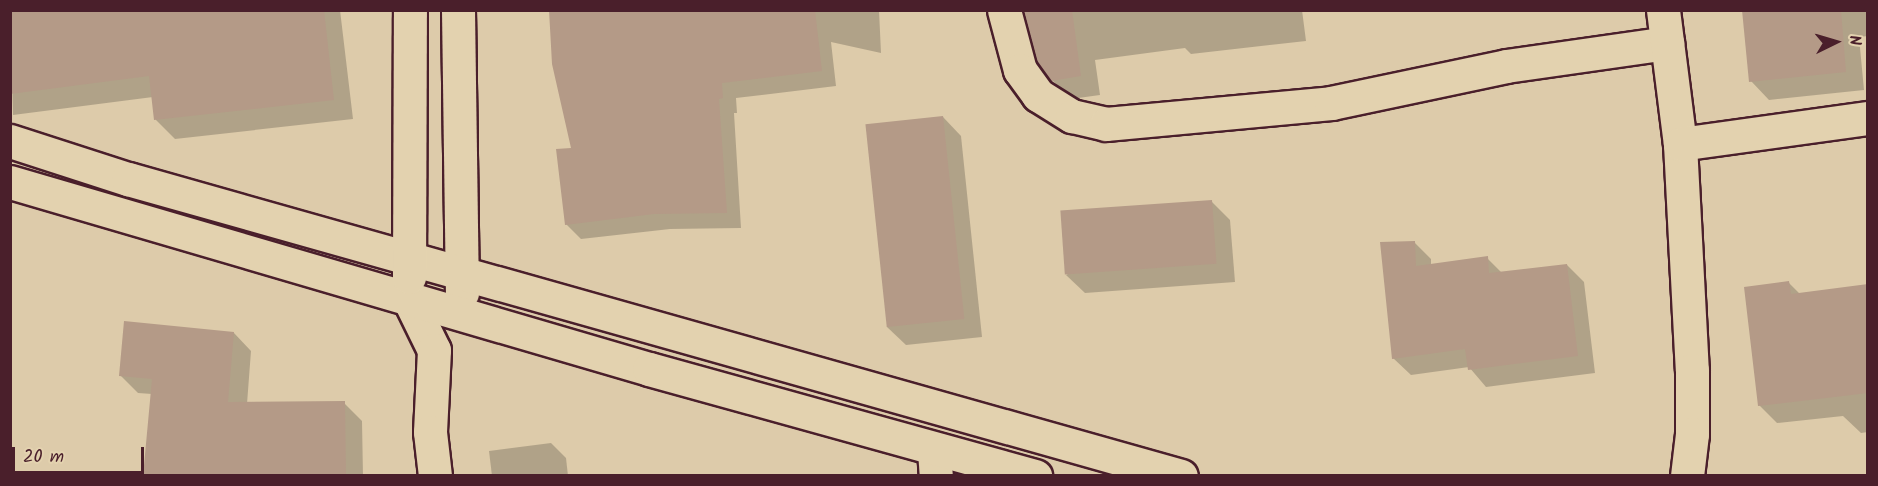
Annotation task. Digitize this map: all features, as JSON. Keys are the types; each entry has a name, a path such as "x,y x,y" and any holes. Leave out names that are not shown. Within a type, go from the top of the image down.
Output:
{"street":[{"path":"410,10 408,297 434,350 430,432 435,476"},
{"path":"434,350 462,312 458,10"},
{"path":"1005,10 1020,70 1038,95 1072,116 1106,124 1332,103 1506,66 1667,43"},
{"path":"1663,10 1680,144 1692,370 1692,434 1687,476"},
{"path":"1680,144 1868,118"},
{"path":"10,141 128,179 462,271 927,407 1181,476"},
{"path":"10,182 462,312 935,463 1035,476"}],"building":[{"path":"10,10 324,10 334,100 154,120 149,76 10,94"},
{"path":"549,10 815,10 822,71 722,83 723,98 719,99 727,213 654,214 565,225 556,149 571,148 552,64"},
{"path":"1024,10 1072,10 1081,76 1051,81 1037,62"},
{"path":"1742,10 1841,10 1846,72 1749,82"},
{"path":"943,116 964,319 887,327 865,124"},
{"path":"1212,200 1216,264 1065,274 1060,211"},
{"path":"1415,241 1416,266 1488,256 1489,273 1567,264 1578,356 1468,370 1465,349 1392,359 1380,242"},
{"path":"1789,281 1791,294 1868,284 1868,393 1758,406 1744,287"},
{"path":"124,321 234,332 228,402 345,401 346,476 143,476 152,379 119,376"}]}
